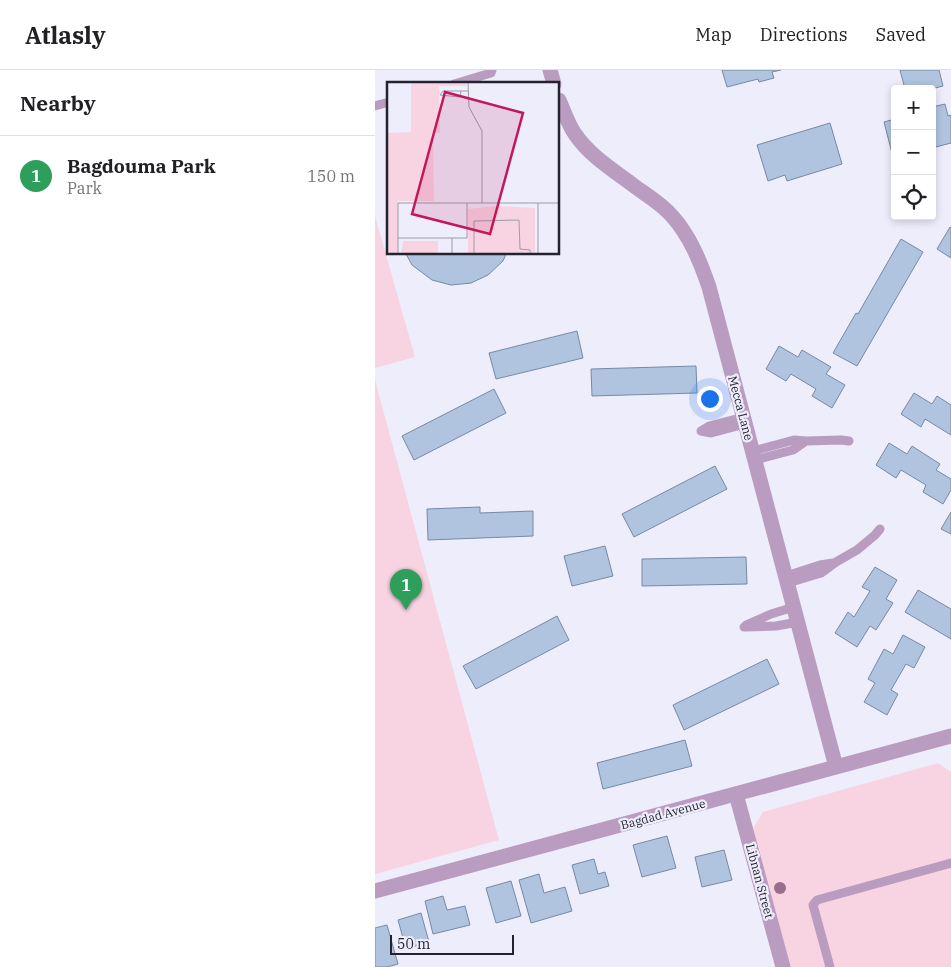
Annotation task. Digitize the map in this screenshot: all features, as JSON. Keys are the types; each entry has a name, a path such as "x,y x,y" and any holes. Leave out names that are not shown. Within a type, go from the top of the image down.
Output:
{"street":[{"name":"Mecca Lane","path":"560,102 571,127 583,144 608,166 671,214 690,240 699,259 709,287 745,420 836,767"},
{"name":"Bagdad Avenue","path":"375,891 951,736"},
{"name":"Libnan Street","path":"736,794 783,967"}],"lane":[{"path":"461,82 491,73 492,70"},
{"path":"754,456 793,450 806,441 849,441"},
{"path":"787,580 821,573 857,550 880,529"},
{"path":"830,967 813,905 817,900 951,863"}],"shaded area":[{"path":"375,216 415,357 375,368"},
{"path":"375,380 499,840 375,874"},
{"path":"938,763 951,772 951,967 789,967 752,830 763,812"}],"building":[{"path":"722,70 781,70 772,72 774,78 759,82 758,79 727,87"},
{"path":"900,70 939,70 943,86 936,88 936,85 904,85"},
{"path":"945,104 948,116 951,115 951,143 936,147 936,130 936,106"},
{"path":"891,120 891,149 884,122"},
{"path":"830,123 842,164 787,181 785,175 768,181 757,145"},
{"path":"951,228 951,258 937,249"},
{"path":"901,239 923,252 857,366 833,353"},
{"path":"407,255 506,255 503,261 488,275 471,283 451,285 432,280 412,265"},
{"path":"577,331 583,358 496,379 489,353"},
{"path":"779,346 798,357 802,350 831,367 826,374 845,385 832,408 812,396 816,389 791,374 786,381 766,369"},
{"path":"696,366 697,393 592,396 591,369"},
{"path":"494,389 506,413 414,460 402,436"},
{"path":"914,393 932,404 937,396 951,405 951,435 925,419 921,427 901,414"},
{"path":"889,443 907,454 912,446 940,464 936,470 951,479 951,490 943,504 923,492 926,485 901,470 896,478 876,465"},
{"path":"715,466 727,489 634,537 622,514"},
{"path":"480,507 480,513 533,511 533,536 428,540 427,509"},
{"path":"951,512 951,534 941,529"},
{"path":"605,546 613,576 572,586 564,556"},
{"path":"746,557 747,584 642,586 642,559"},
{"path":"875,567 897,580 886,599 893,603 876,630 870,626 857,647 835,633 848,612 854,617 870,591 862,587"},
{"path":"918,590 951,609 951,639 905,612"},
{"path":"557,616 569,640 476,689 463,666"},
{"path":"903,635 925,647 914,668 906,664 891,690 898,694 887,715 864,702 875,683 868,679 884,649 893,654"},
{"path":"767,659 779,684 684,730 673,705"},
{"path":"685,740 692,766 603,789 597,763"},
{"path":"667,836 676,868 642,877 633,845"},
{"path":"724,850 732,880 702,887 695,857"},
{"path":"594,859 598,874 605,872 609,886 580,894 572,865"},
{"path":"539,874 544,893 565,887 572,911 531,923 519,880"},
{"path":"511,881 521,916 496,923 486,888"},
{"path":"443,896 447,910 465,906 470,925 433,934 425,901"},
{"path":"421,913 429,942 406,949 398,920"},
{"path":"387,925 398,964 387,967 375,967 375,928"}],"place":[{"name":"Bagdouma Park","path":"406,610"}]}
